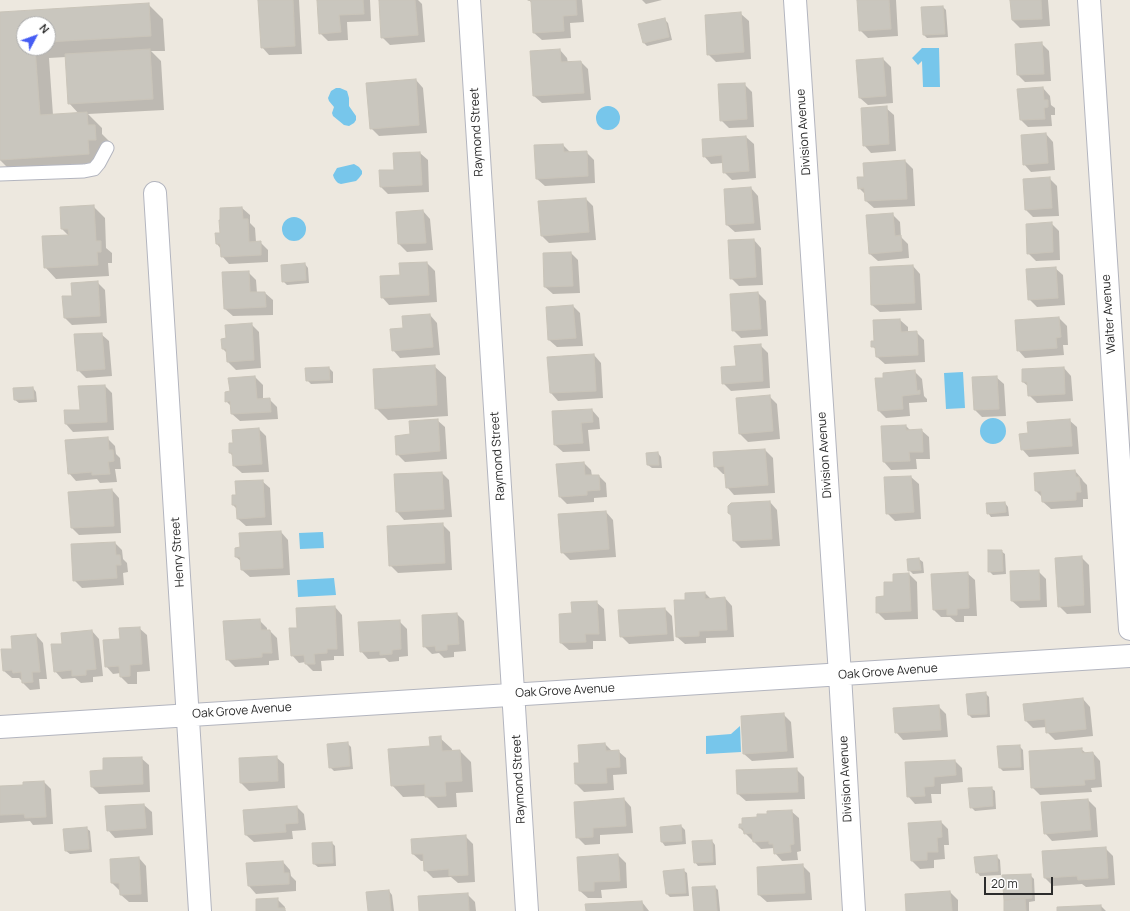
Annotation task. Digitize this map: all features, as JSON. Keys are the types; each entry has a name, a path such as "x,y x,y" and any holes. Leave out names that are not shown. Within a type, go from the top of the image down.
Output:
{"street":[{"name":"Raymond Street","path":"469,0 527,911"},
{"name":"Division Avenue","path":"795,0 840,675 854,911"},
{"name":"Walter Avenue","path":"1089,0 1130,629"},
{"name":"Henry Street","path":"155,193 200,911"},
{"name":"Oak Grove Avenue","path":"0,727 1130,656"}],"lane":[{"path":"0,174 84,171 94,169 100,163 107,148"}],"water":[{"path":"922,48 939,48 940,87 923,87 922,61 918,65 912,58"},
{"path":"336,88 347,91 349,106 356,116 354,123 349,126 344,125 333,116 332,113 334,107 328,98 331,91"},
{"path":"608,106 617,109 620,118 617,127 608,130 599,127 596,118 599,109"},
{"path":"354,164 362,171 359,178 356,181 341,184 338,183 333,175 337,168"},
{"path":"294,217 303,220 306,229 303,238 294,241 285,238 282,229 285,220"},
{"path":"963,372 965,408 946,409 944,373"},
{"path":"993,418 1002,422 1006,431 1002,440 993,444 984,440 980,431 984,422"},
{"path":"323,532 324,548 300,549 299,533"},
{"path":"334,578 336,595 298,597 297,580"},
{"path":"740,726 741,752 706,754 706,736 731,734"}],"building":[{"path":"258,0 293,0 295,46 261,48"},
{"path":"317,0 363,0 364,14 339,15 341,32 319,34"},
{"path":"379,0 415,0 418,35 381,38"},
{"path":"528,0 576,0 577,15 563,16 564,31 533,33 531,1"},
{"path":"857,0 889,0 891,29 859,31"},
{"path":"1010,0 1041,0 1042,19 1012,20"},
{"path":"149,3 151,36 56,42 56,16 16,16 16,56 36,56 40,115 87,112 88,125 95,125 96,140 88,140 89,154 0,160 0,12"},
{"path":"943,6 945,34 923,35 921,7"},
{"path":"741,12 744,52 707,55 705,15"},
{"path":"665,18 669,37 643,43 638,24"},
{"path":"1042,42 1044,74 1017,75 1015,44"},
{"path":"150,49 153,99 68,104 65,54"},
{"path":"560,49 561,62 581,61 584,93 533,96 530,51"},
{"path":"883,58 886,96 859,98 856,60"},
{"path":"416,79 419,125 370,129 366,83"},
{"path":"745,83 747,119 720,121 718,84"},
{"path":"1043,87 1044,100 1048,100 1048,107 1044,108 1045,119 1020,120 1017,89"},
{"path":"887,106 889,144 863,146 861,108"},
{"path":"1046,133 1048,163 1023,165 1021,135"},
{"path":"746,136 749,171 723,173 722,155 703,157 702,139"},
{"path":"563,144 564,152 587,151 588,176 536,179 534,145"},
{"path":"420,152 422,185 380,187 379,170 394,170 393,153"},
{"path":"905,160 907,199 865,201 864,188 858,189 857,177 864,177 863,163"},
{"path":"1050,177 1052,208 1025,210 1023,179"},
{"path":"751,187 754,223 726,225 724,189"},
{"path":"586,198 589,232 541,236 538,201"},
{"path":"94,205 96,241 101,241 101,252 97,252 98,265 44,268 42,236 69,235 68,229 61,229 60,207"},
{"path":"242,207 243,219 248,219 249,242 261,241 261,255 221,257 220,244 216,244 215,233 220,233 220,208"},
{"path":"423,210 426,243 398,244 396,212"},
{"path":"893,213 895,236 901,235 902,251 869,254 866,215"},
{"path":"1052,222 1053,252 1027,254 1026,224"},
{"path":"754,239 756,277 730,279 728,240"},
{"path":"571,252 573,286 544,287 543,253"},
{"path":"427,262 429,295 381,298 380,276 400,275 399,263"},
{"path":"305,263 306,280 282,282 281,265"},
{"path":"913,265 915,303 871,305 870,267"},
{"path":"1056,267 1058,298 1028,300 1026,269"},
{"path":"249,271 250,292 265,292 266,307 224,309 222,272"},
{"path":"98,281 100,316 64,318 62,296 72,296 71,283"},
{"path":"758,292 761,329 732,331 730,294"},
{"path":"573,305 576,338 548,340 546,307"},
{"path":"430,314 433,347 392,351 390,329 403,328 402,316"},
{"path":"1059,317 1061,337 1056,338 1057,348 1017,351 1015,320"},
{"path":"900,319 901,332 917,331 918,355 876,357 875,347 871,347 871,341 874,341 873,320"},
{"path":"252,323 254,360 227,362 226,349 222,349 221,339 226,338 225,325"},
{"path":"102,333 105,369 77,371 74,334"},
{"path":"761,344 763,381 722,384 721,367 736,366 734,346"},
{"path":"594,354 596,391 550,393 547,357"},
{"path":"435,365 437,405 375,409 373,369"},
{"path":"329,367 330,380 306,381 305,368"},
{"path":"1064,367 1065,394 1028,396 1027,382 1022,382 1022,369"},
{"path":"915,370 917,391 920,390 920,394 902,396 903,409 878,411 875,378 883,378 883,373"},
{"path":"255,376 257,399 270,398 271,412 231,414 230,401 225,402 225,392 230,391 228,378"},
{"path":"997,376 999,409 974,410 972,377"},
{"path":"105,385 107,422 65,424 64,410 80,410 78,386"},
{"path":"33,387 34,399 14,400 13,388"},
{"path":"770,395 773,431 739,434 736,398"},
{"path":"592,409 593,422 581,423 583,443 554,445 552,411"},
{"path":"438,419 440,451 396,455 395,436 410,434 409,421"},
{"path":"1070,419 1072,446 1021,450 1019,434 1028,433 1027,422"},
{"path":"906,425 906,430 922,429 923,452 909,452 910,461 883,462 881,426"},
{"path":"259,428 262,464 233,466 232,453 229,453 229,443 233,443 232,430"},
{"path":"108,437 109,450 113,450 114,461 108,462 110,474 92,475 92,472 68,474 65,440"},
{"path":"765,449 768,485 726,488 724,466 714,467 713,452"},
{"path":"658,452 659,465 647,465 646,453"},
{"path":"584,462 585,475 599,475 600,490 587,491 587,495 559,497 556,464"},
{"path":"1075,470 1076,477 1079,477 1081,492 1076,492 1076,500 1042,502 1041,491 1035,491 1034,473"},
{"path":"442,472 444,509 396,512 394,474"},
{"path":"911,476 914,512 886,514 884,477"},
{"path":"263,480 265,517 237,519 236,505 232,505 232,495 236,495 235,481"},
{"path":"112,489 114,526 71,528 68,492"},
{"path":"770,501 772,539 733,541 731,515 728,513 728,506 731,503"},
{"path":"1005,502 1006,512 987,514 986,503"},
{"path":"606,511 609,549 561,553 558,514"},
{"path":"443,523 445,563 389,566 387,526"},
{"path":"281,531 283,568 241,570 240,557 235,557 235,548 240,547 239,533"},
{"path":"115,542 116,555 120,555 121,565 116,565 117,578 73,581 71,544"},
{"path":"988,550 1002,550 1003,571 988,572"},
{"path":"1082,556 1084,605 1058,607 1055,558"},
{"path":"919,558 921,570 908,571 907,559"},
{"path":"1039,570 1040,600 1011,601 1010,571"},
{"path":"968,572 969,608 957,609 957,615 947,615 947,609 933,610 931,574"},
{"path":"909,573 911,611 876,613 876,597 884,596 884,582 893,582 893,574"},
{"path":"705,592 705,599 725,597 727,630 699,631 699,636 676,637 674,600 685,600 685,593"},
{"path":"597,601 599,634 585,634 586,642 560,643 559,614 572,613 571,602"},
{"path":"335,606 337,649 327,649 327,653 314,654 315,664 305,664 304,655 291,656 289,628 297,628 296,608"},
{"path":"665,608 667,634 620,637 618,610"},
{"path":"457,613 459,644 447,645 447,650 436,651 435,646 423,647 422,615"},
{"path":"260,619 261,630 270,630 272,653 262,653 262,657 226,660 223,621"},
{"path":"400,620 401,649 392,650 392,654 380,655 380,651 360,652 358,622"},
{"path":"140,627 142,664 130,665 130,676 120,677 119,666 105,667 103,640 120,639 119,628"},
{"path":"92,630 96,669 86,670 86,675 72,676 72,670 54,672 51,644 62,644 61,633"},
{"path":"36,634 40,672 32,672 33,682 22,683 21,672 13,673 12,670 3,671 1,649 12,649 11,636"},
{"path":"986,692 987,714 968,715 966,694"},
{"path":"1083,698 1086,729 1046,733 1045,719 1025,721 1023,704"},
{"path":"939,705 941,730 895,733 893,708"},
{"path":"784,713 787,751 743,754 741,716"},
{"path":"441,736 442,751 460,750 462,781 445,782 446,796 425,797 425,784 391,786 388,749 430,746 429,737"},
{"path":"348,742 350,766 329,768 327,744"},
{"path":"605,743 606,751 619,750 620,767 606,768 607,783 575,784 574,763 579,763 578,745"},
{"path":"1020,745 1021,767 999,768 997,746"},
{"path":"1082,748 1082,753 1093,752 1095,779 1084,780 1085,785 1031,788 1029,751"},
{"path":"277,756 278,781 240,783 239,758"},
{"path":"142,757 143,784 91,787 90,771 103,770 103,758"},
{"path":"955,760 956,775 934,777 934,786 924,787 925,796 907,797 905,762"},
{"path":"797,768 798,792 737,794 736,770"},
{"path":"44,781 46,817 25,818 24,814 0,815 0,786 23,785 23,782"},
{"path":"992,787 993,806 970,808 968,788"},
{"path":"624,798 626,826 593,828 593,837 576,838 574,802"},
{"path":"1088,799 1091,830 1044,834 1041,802"},
{"path":"144,804 146,828 107,831 105,806"},
{"path":"297,806 298,823 285,824 286,832 245,835 243,810"},
{"path":"792,810 794,844 790,845 791,852 774,854 773,844 769,844 769,841 753,842 752,833 744,834 743,828 739,828 739,824 742,824 742,818 757,817 757,814 767,814 767,811"},
{"path":"941,821 942,837 937,838 938,852 927,852 927,860 911,861 908,823"},
{"path":"681,825 682,841 661,842 660,827"},
{"path":"87,827 89,849 65,851 63,829"},
{"path":"466,835 468,875 449,876 449,869 424,871 423,854 412,854 411,839"},
{"path":"712,840 713,862 694,863 692,841"},
{"path":"332,842 333,863 313,864 312,843"},
{"path":"1106,847 1108,878 1078,880 1077,876 1044,878 1042,851"},
{"path":"618,854 620,881 594,882 594,891 579,891 577,857"},
{"path":"997,855 998,871 976,873 974,857"},
{"path":"139,857 141,894 120,895 119,883 111,883 110,859"},
{"path":"283,861 284,873 289,873 289,884 248,886 246,863"},
{"path":"803,864 805,893 758,895 757,867"},
{"path":"684,869 686,893 666,894 663,871"},
{"path":"1031,874 1032,898 1004,900 1002,875"},
{"path":"715,886 717,911 694,911 692,887"},
{"path":"389,890 391,911 368,911 366,892"},
{"path":"950,891 952,911 906,911 905,894"},
{"path":"468,893 469,911 419,911 418,896"},
{"path":"278,898 278,908 285,908 285,911 256,911 256,899"},
{"path":"1025,898 1026,911 1004,911 1004,900"},
{"path":"642,901 643,911 586,911 585,904"},
{"path":"1101,905 1101,911 1057,911 1057,907"}]}
